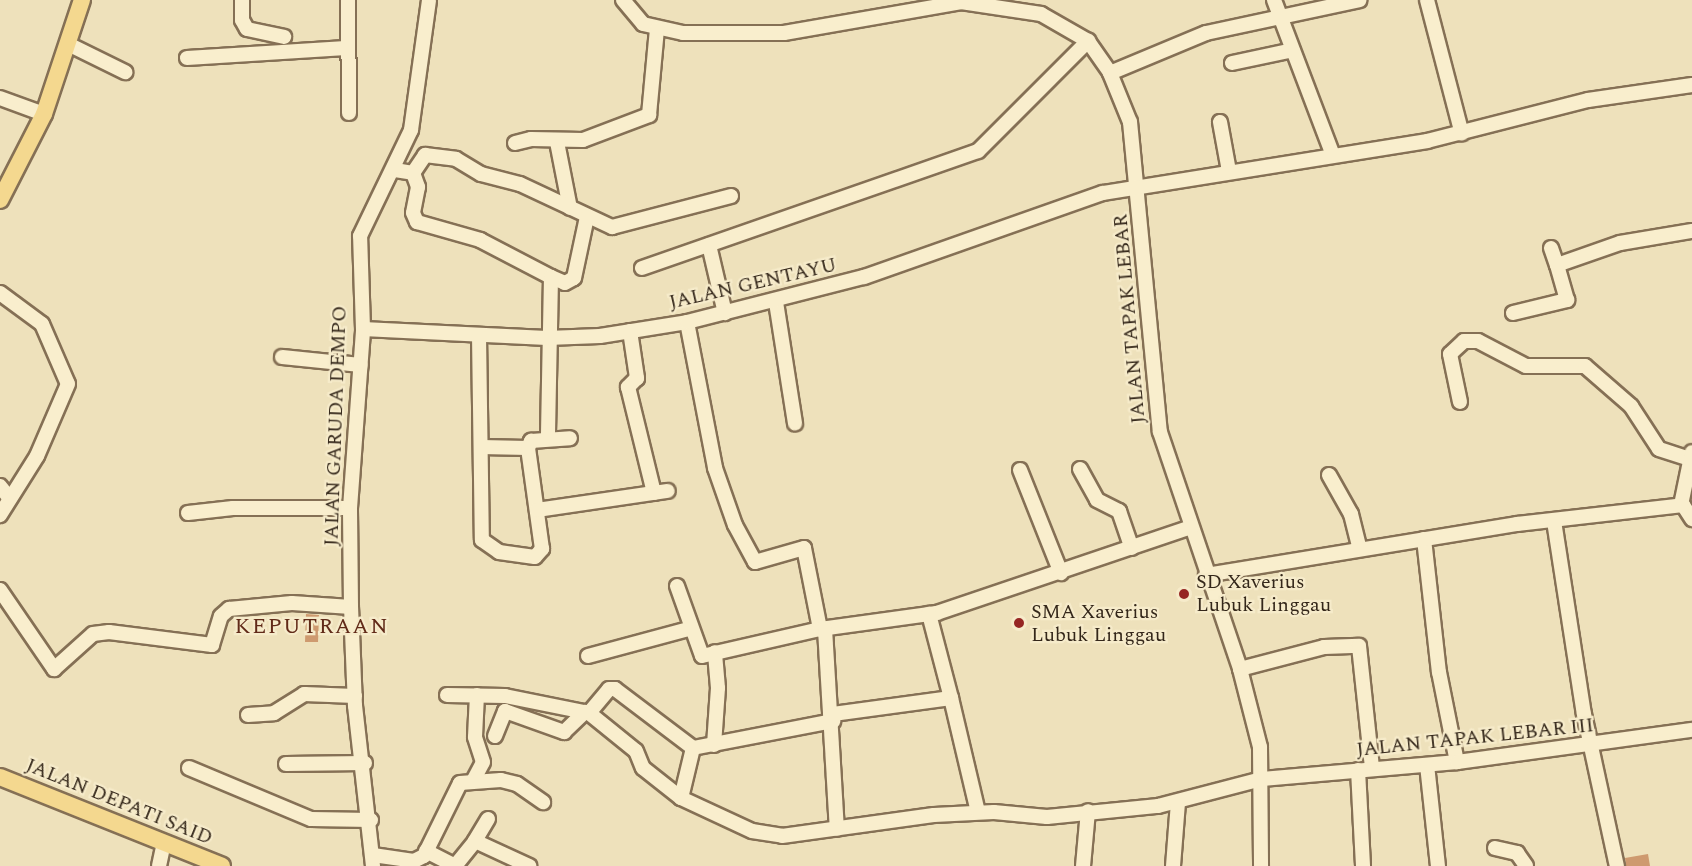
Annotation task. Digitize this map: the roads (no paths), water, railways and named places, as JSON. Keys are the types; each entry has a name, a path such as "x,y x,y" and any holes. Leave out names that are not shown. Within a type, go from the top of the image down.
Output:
{"main road":[{"path":"0,200 44,114 82,0"},
{"name":"JALAN DEPATI SAID","path":"0,777 222,866"}],"street":[{"path":"242,0 242,20 247,29 284,37"},
{"path":"348,0 346,48 349,113"},
{"name":"JALAN GARUDA DEMPO","path":"373,860 371,820 355,696 351,607 350,508 363,330 360,236 367,213 395,170 415,113 429,0"},
{"path":"625,0 637,20 657,29 754,36 856,23 938,2 1016,7 1069,26 1088,40 978,151 642,268"},
{"path":"1274,0 1333,155"},
{"path":"1110,73 1163,47 1279,14 1360,0"},
{"path":"1427,0 1462,134"},
{"path":"515,143 531,138 557,142 591,137 649,116 657,29"},
{"name":"JALAN TAPAK LEBAR","path":"1088,40 1110,73 1130,122 1138,185 1156,411 1206,575 1240,669 1260,747 1261,866"},
{"path":"68,44 125,72"},
{"path":"187,58 346,48"},
{"path":"1232,63 1293,50"},
{"name":"JALAN GENTAYU","path":"363,330 547,338 630,332 687,322 776,302 875,273 1060,205 1138,185 1462,134 1588,100 1692,85"},
{"path":"0,98 44,114"},
{"path":"1220,122 1229,171"},
{"path":"557,142 570,208"},
{"path":"413,173 425,155 456,159 482,174 515,182 586,217 620,226 731,196"},
{"path":"395,170 413,173"},
{"path":"413,173 418,187 413,213 417,222 480,240 565,283 574,278 586,217"},
{"path":"1557,265 1620,243 1692,231"},
{"path":"709,245 726,313"},
{"path":"1513,313 1567,300 1551,248"},
{"path":"548,439 547,338 551,277"},
{"path":"0,293 38,319 67,380 44,442 0,515"},
{"path":"776,302 795,424"},
{"path":"687,322 715,468 735,525 754,562 804,548 822,629 833,718 837,829"},
{"path":"537,510 662,492 628,387 637,378 630,332"},
{"path":"478,334 486,545 499,552 540,554 537,510 528,448 531,441 570,438"},
{"path":"1460,402 1450,354 1464,341 1478,341 1526,366 1585,366 1631,406 1659,449 1691,455 1681,505 1692,519"},
{"path":"282,357 362,365"},
{"path":"481,447 528,448"},
{"path":"1080,469 1097,500 1119,511 1132,548"},
{"path":"1020,470 1061,573"},
{"path":"1329,475 1351,514 1360,549"},
{"path":"0,486 10,499"},
{"path":"1206,575 1424,539 1681,505"},
{"path":"188,513 233,508 350,508"},
{"path":"1554,521 1591,745 1617,866"},
{"path":"677,586 699,655 822,629 929,615 1061,573 1191,527"},
{"path":"1424,539 1439,672 1457,762"},
{"path":"0,590 17,621 54,669 72,658 87,637 100,633 212,645 221,616 229,609 292,603 351,607"},
{"path":"929,615 978,812"},
{"path":"588,657 689,629"},
{"path":"1240,669 1324,647 1359,646 1365,769 1363,866"},
{"path":"714,745 718,688 715,652"},
{"path":"505,711 564,732 587,713 609,689 615,689 693,748 833,718 951,698"},
{"path":"248,715 274,713 304,694 355,696"},
{"path":"473,781 483,762 475,737 477,694"},
{"path":"447,695 505,696 587,713"},
{"path":"495,735 505,711 505,696"},
{"name":"JALAN TAPAK LEBAR III","path":"587,713 636,751 643,768 681,798 764,834 837,829 978,812 1047,817 1178,803 1262,778 1457,762 1692,730"},
{"path":"681,798 693,748"},
{"path":"286,764 364,763"},
{"path":"1427,765 1438,866"},
{"path":"189,768 311,819 371,820"},
{"path":"373,860 414,861 426,851 455,786 473,781 517,784 543,802"},
{"path":"1173,866 1178,803"},
{"path":"1083,866 1088,811"},
{"path":"426,851 455,866 475,841 488,819"},
{"path":"475,841 529,866"},
{"path":"159,866 164,843"},
{"path":"1495,848 1517,853 1526,866"}],"place":[{"name":"SD Xaverius Lubuk Linggau","path":"1184,594"},
{"name":"SMA Xaverius Lubuk Linggau","path":"1019,623"}],"district":[{"name":"KEPUTRAAN","path":"312,627"}]}
